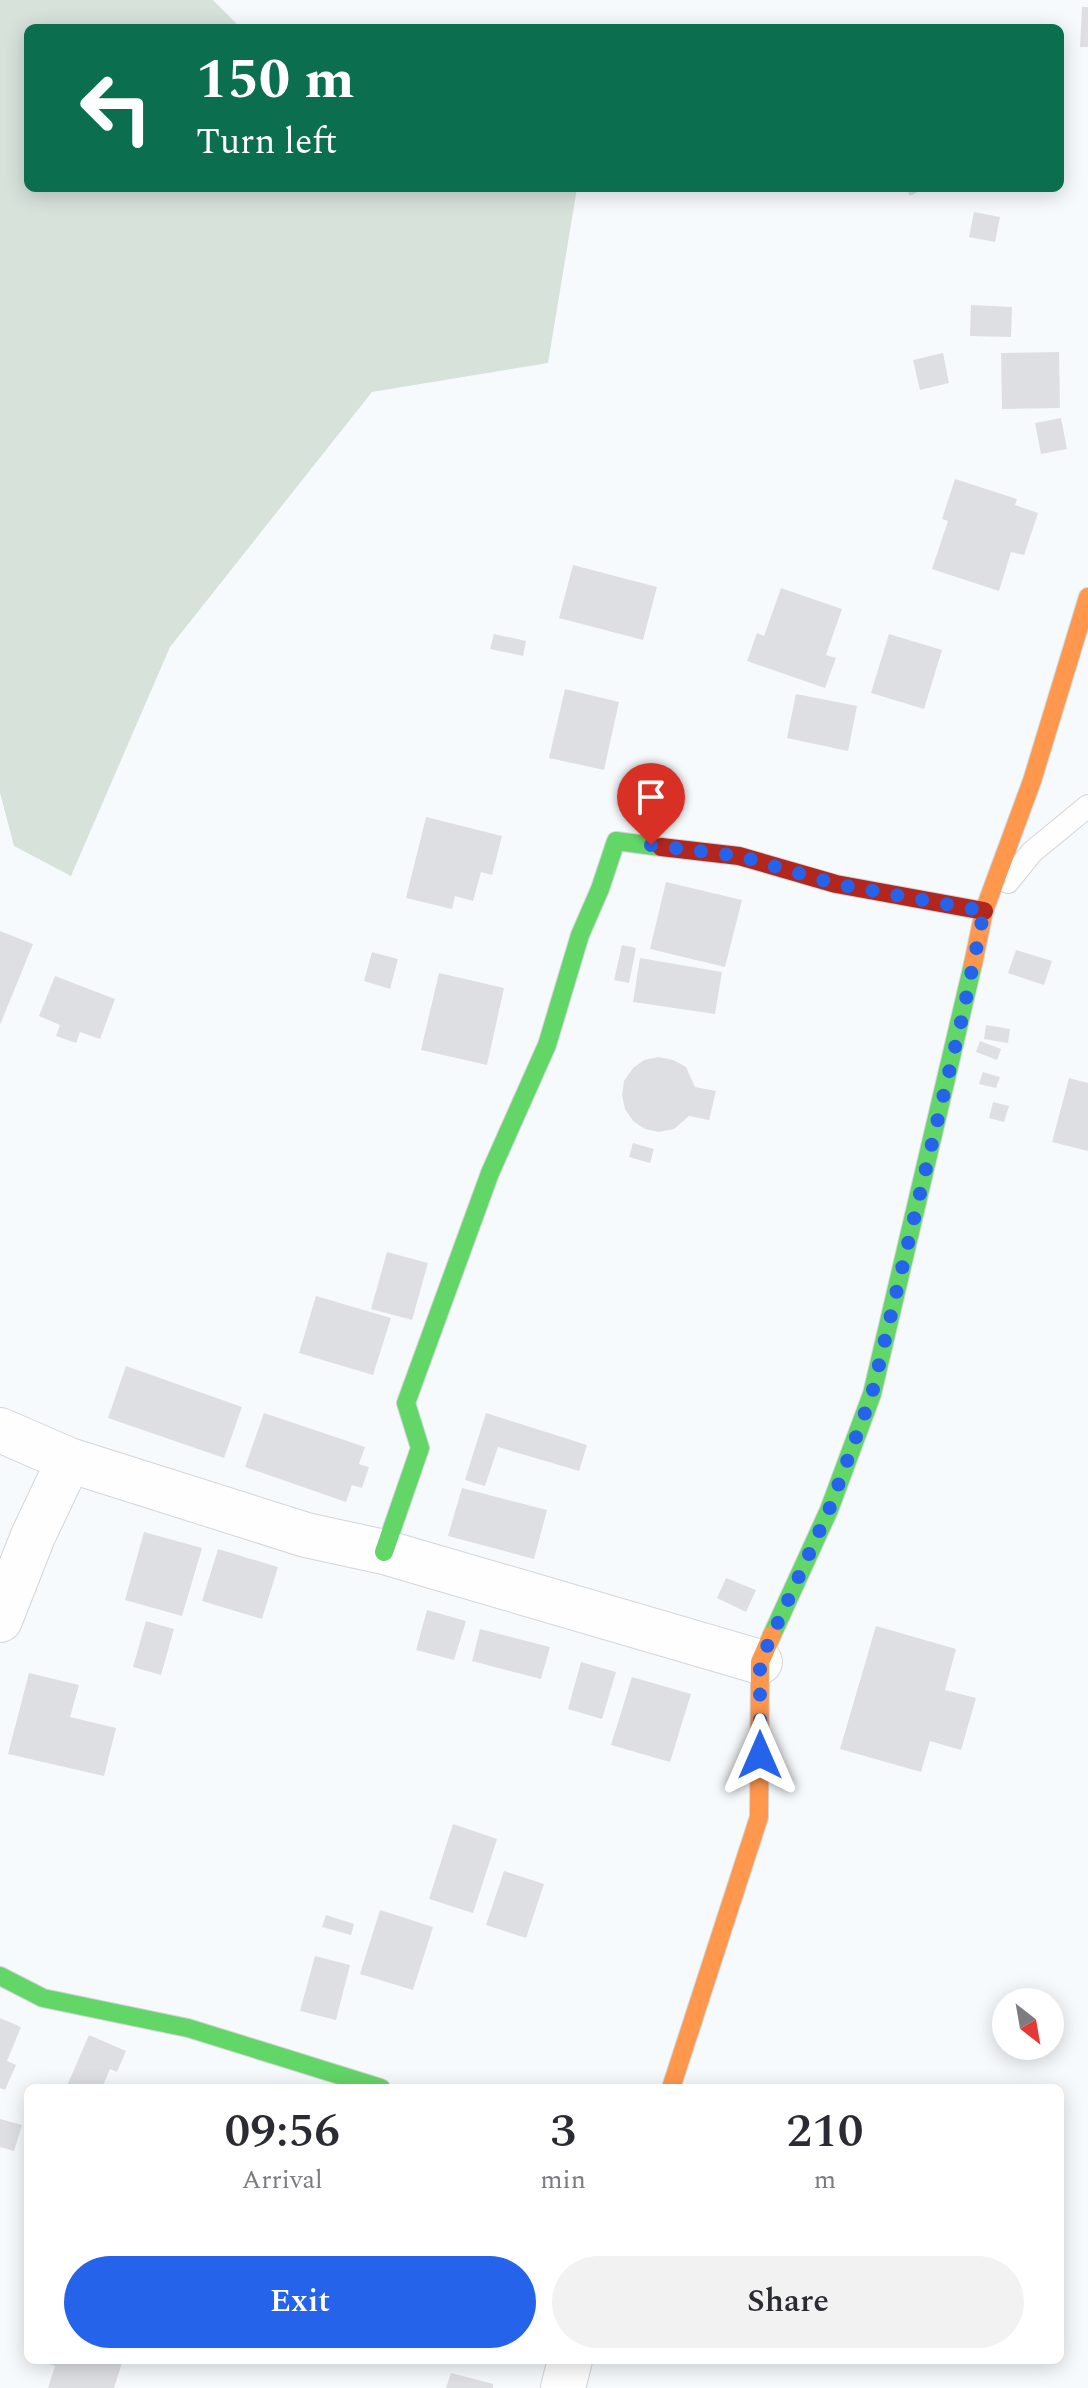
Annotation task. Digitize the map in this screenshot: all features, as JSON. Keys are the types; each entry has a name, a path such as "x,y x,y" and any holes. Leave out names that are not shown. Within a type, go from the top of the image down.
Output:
{"street":[{"path":"672,2084 759,1817 760,1662 829,1510 872,1394 962,1018 984,911 1032,781 1088,597"},
{"path":"384,1552 420,1448 406,1403 490,1173 547,1045 580,935 616,841 739,856 836,884 984,911"},
{"path":"0,1430 69,1460 306,1535 384,1552 760,1662"},
{"path":"0,1620 33,1536 69,1460"},
{"path":"0,1976 16,1988 69,2006 186,2027 368,2084"},
{"path":"563,2388 569,2364"}],"lane":[{"path":"984,911 1032,852 1088,806"}],"shaded area":[{"path":"0,0 213,0 237,24 24,24 24,192 576,192 548,363 372,392 170,647 71,876 14,846 0,793"}],"building":[{"path":"1082,7 1088,7 1088,47 1080,47"},
{"path":"974,212 1000,217 995,242 969,237"},
{"path":"971,305 1012,307 1011,337 970,336"},
{"path":"1059,352 1060,408 1002,409 1001,353"},
{"path":"943,353 949,383 920,390 913,360"},
{"path":"1061,418 1067,449 1041,454 1035,423"},
{"path":"955,479 1017,499 1015,505 1038,513 1024,555 1011,552 999,591 932,569 948,521 942,519"},
{"path":"573,565 657,587 643,640 559,618"},
{"path":"781,588 842,609 826,655 836,658 825,688 747,661 757,633 764,636"},
{"path":"494,634 526,641 523,656 490,649"},
{"path":"889,634 942,650 924,709 871,693"},
{"path":"565,689 619,702 604,770 549,758"},
{"path":"796,694 857,706 848,751 787,738"},
{"path":"426,817 502,836 492,875 481,872 473,901 455,896 452,909 406,898"},
{"path":"666,882 742,900 725,967 650,949"},
{"path":"0,931 33,944 0,1025"},
{"path":"622,945 636,948 629,983 614,980"},
{"path":"1016,950 1052,961 1044,985 1008,973"},
{"path":"372,952 398,959 390,989 364,981"},
{"path":"640,958 722,972 715,1014 633,1002"},
{"path":"439,973 504,988 487,1065 421,1050"},
{"path":"55,976 115,999 100,1039 80,1032 76,1043 56,1036 60,1025 39,1016"},
{"path":"986,1025 1010,1029 1008,1043 984,1039"},
{"path":"980,1041 1001,1049 997,1060 976,1052"},
{"path":"659,1057 686,1067 695,1087 716,1091 709,1120 689,1116 674,1129 659,1132 645,1129 633,1121 625,1109 622,1095 624,1081 633,1068 644,1060"},
{"path":"983,1072 1000,1077 996,1088 979,1084"},
{"path":"1069,1078 1088,1083 1088,1151 1052,1142"},
{"path":"993,1102 1009,1106 1004,1122 989,1118"},
{"path":"633,1143 654,1149 650,1163 629,1157"},
{"path":"387,1252 428,1263 412,1320 371,1309"},
{"path":"316,1296 391,1318 373,1375 299,1353"},
{"path":"126,1366 242,1407 224,1458 108,1418"},
{"path":"264,1413 365,1447 359,1464 369,1467 362,1488 352,1485 346,1502 245,1467"},
{"path":"486,1413 587,1445 579,1471 498,1447 485,1486 465,1480"},
{"path":"462,1488 547,1510 534,1559 448,1536"},
{"path":"144,1532 202,1548 182,1616 125,1600"},
{"path":"218,1549 278,1567 262,1619 202,1601"},
{"path":"726,1578 756,1590 746,1612 717,1598"},
{"path":"427,1610 466,1621 454,1660 416,1650"},
{"path":"146,1621 174,1629 161,1675 133,1667"},
{"path":"876,1626 956,1649 945,1690 976,1698 961,1750 930,1741 921,1772 840,1749"},
{"path":"480,1629 550,1647 541,1679 472,1661"},
{"path":"581,1662 616,1672 602,1719 568,1709"},
{"path":"29,1673 79,1685 70,1717 116,1728 104,1776 8,1754"},
{"path":"632,1677 691,1694 670,1762 611,1745"},
{"path":"453,1824 497,1839 473,1913 429,1899"},
{"path":"504,1871 544,1884 526,1938 486,1925"},
{"path":"380,1910 433,1927 413,1990 360,1974"},
{"path":"326,1915 354,1924 351,1935 322,1927"},
{"path":"315,1956 350,1965 336,2020 300,2011"},
{"path":"0,2018 21,2027 7,2061 16,2065 5,2090 0,2088"},
{"path":"89,2035 126,2051 117,2072 110,2069 104,2084 68,2084"},
{"path":"0,2119 22,2125 14,2151 0,2147"},
{"path":"48,2364 122,2364 114,2388 48,2388 55,2366"},
{"path":"451,2373 493,2384 493,2388 446,2388"}],"traffic: fast":[{"path":"384,1552 420,1448 406,1403 490,1173 547,1045 580,935 616,841 661,847"},
{"path":"772,1635 829,1510 872,1394 973,964"},
{"path":"0,1976 43,1998 188,2028 368,2084"}],"traffic: slow":[{"path":"973,964 984,911 1032,781 1088,597"},
{"path":"672,2084 759,1817 760,1662 772,1635"}],"traffic: jam":[{"path":"661,847 739,856 836,884 984,911"}],"route":[{"path":"651,845 739,856 836,884 984,911 962,1018 872,1394 829,1510 760,1662 760,1755"}]}
